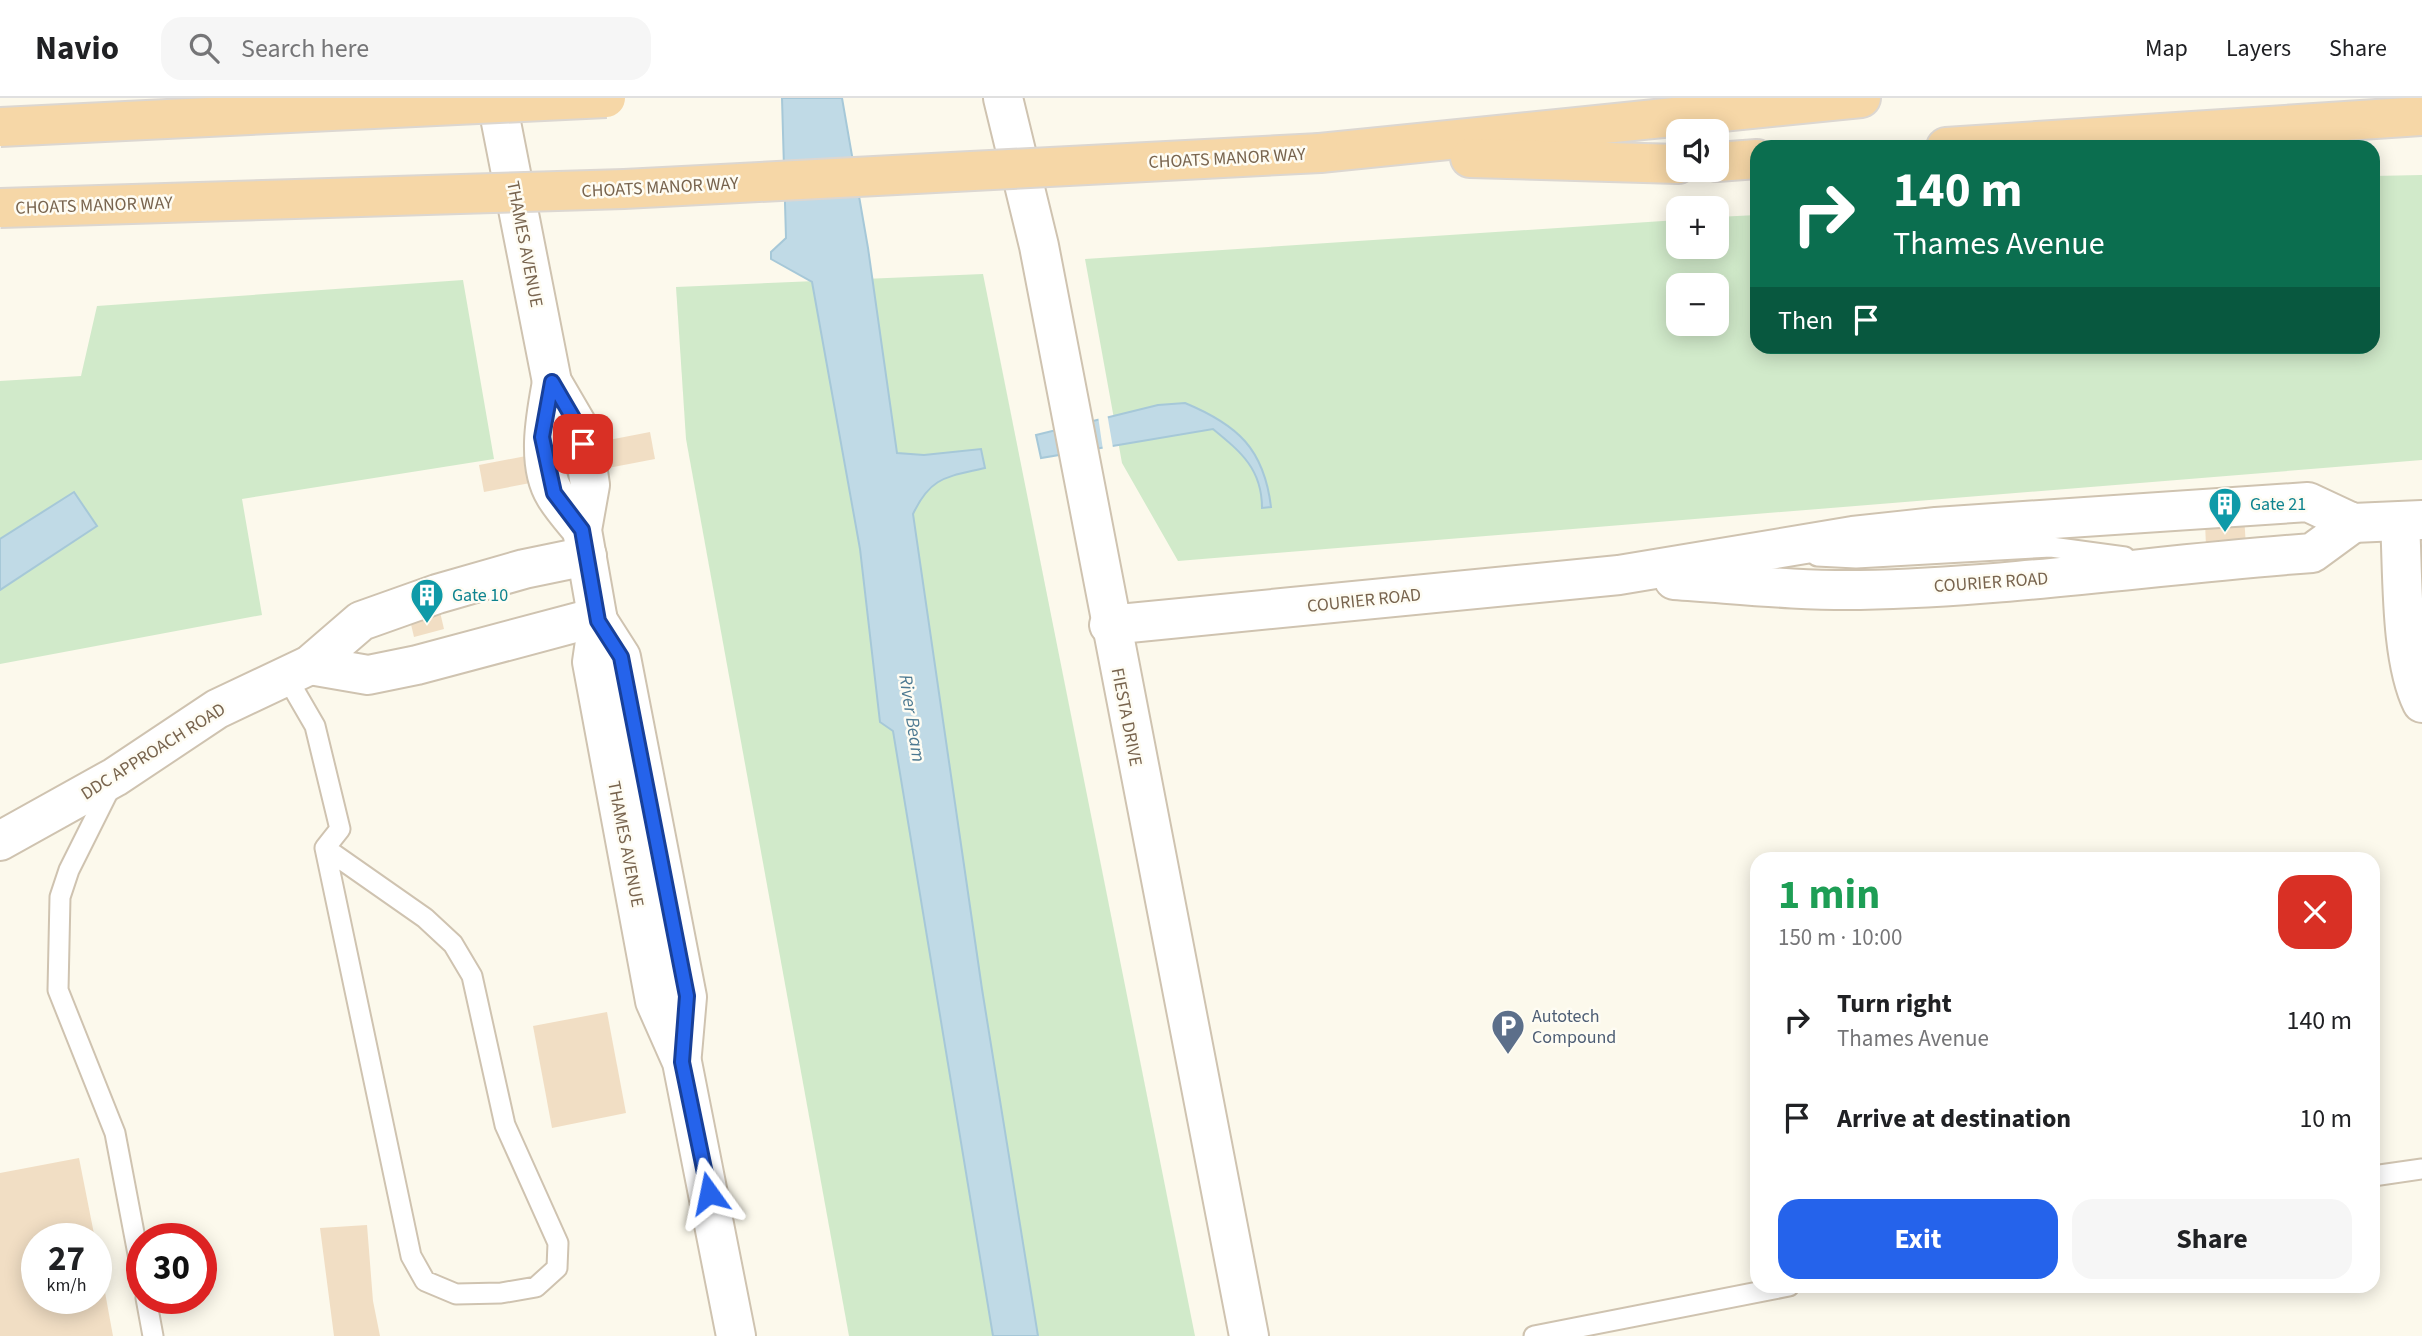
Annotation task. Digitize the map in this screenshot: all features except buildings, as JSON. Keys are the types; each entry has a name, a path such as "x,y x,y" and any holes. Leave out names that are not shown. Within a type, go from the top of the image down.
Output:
{"highway":[{"path":"0,127 606,98"},
{"path":"1320,153 1861,98"},
{"path":"2054,140 2422,116"},
{"path":"1320,153 1666,164"},
{"name":"CHOATS MANOR WAY","path":"0,208 624,190 1320,153"},
{"path":"1729,161 1750,160"}],"street":[{"name":"FIESTA DRIVE","path":"1003,98 1039,246 1109,625 1249,1336"},
{"name":"THAMES AVENUE","path":"497,101 552,382 542,437 547,466 554,493 584,543 598,619 621,657 687,996 682,1062 736,1336"},
{"name":"COURIER ROAD","path":"1109,625 1619,576 1748,569 1936,527 2308,502 2353,523 2411,521"},
{"path":"2411,521 2408,643 2412,675 2422,703"},
{"name":"COURIER ROAD","path":"1748,569 1872,589 1987,584 2312,553 2353,523"},
{"name":"DDC APPROACH ROAD","path":"0,841 115,776 217,709 298,671 361,621 382,611 524,569 584,543"},
{"path":"298,671 368,675 598,619"}],"lane":[{"path":"2051,547 2171,511"},
{"path":"1748,569 1856,558 2051,547 2180,565"},
{"path":"1748,569 1856,558"},
{"path":"298,671 315,726 340,829 326,848 411,1256 425,1282 456,1294 501,1293 536,1287 557,1268 558,1243 505,1125 472,976 453,944 425,918 326,848"},
{"path":"115,776 69,870 60,897 58,990 115,1133 132,1223"},
{"path":"2380,1175 2422,1169"},
{"path":"1534,1336 1753,1293"},
{"path":"149,1314 153,1336"}],"green space":[{"path":"2422,175 2422,460 1178,561 1122,463 1085,259 1666,221 1666,259 1729,259 1729,216 1750,215 1750,354 2380,354 2380,176"},
{"path":"983,274 1195,1336 849,1336 686,439 676,287"},
{"path":"463,280 494,459 242,499 262,615 0,664 0,590 97,526 73,493 0,539 0,381 81,376 97,306"}],"water":[{"name":"River Beam","path":"782,98 842,98 868,248 897,453 924,455 981,449 985,468 950,476 934,485 926,492 913,514 982,989 1038,1336 993,1336 893,731 880,722 860,549 812,282 771,259 771,252 786,238"},
{"path":"1185,403 1204,411 1234,430 1255,454 1262,469 1271,507 1262,508 1258,482 1248,462 1213,429 1041,458 1036,435 1158,405"},
{"path":"74,492 97,526 0,590 0,539"}],"pier":[{"path":"1107,413 1113,448 1103,450 1098,416"}],"place":[{"name":"Gate 21","path":"2225,534"},
{"name":"Gate 10","path":"427,625"},
{"name":"Autotech Compound","path":"1508,1056"}],"route":[{"path":"583,444 580,430 552,382 542,437 547,466 554,493 582,530 598,621 621,657 687,996 682,1062 709,1193"}]}
